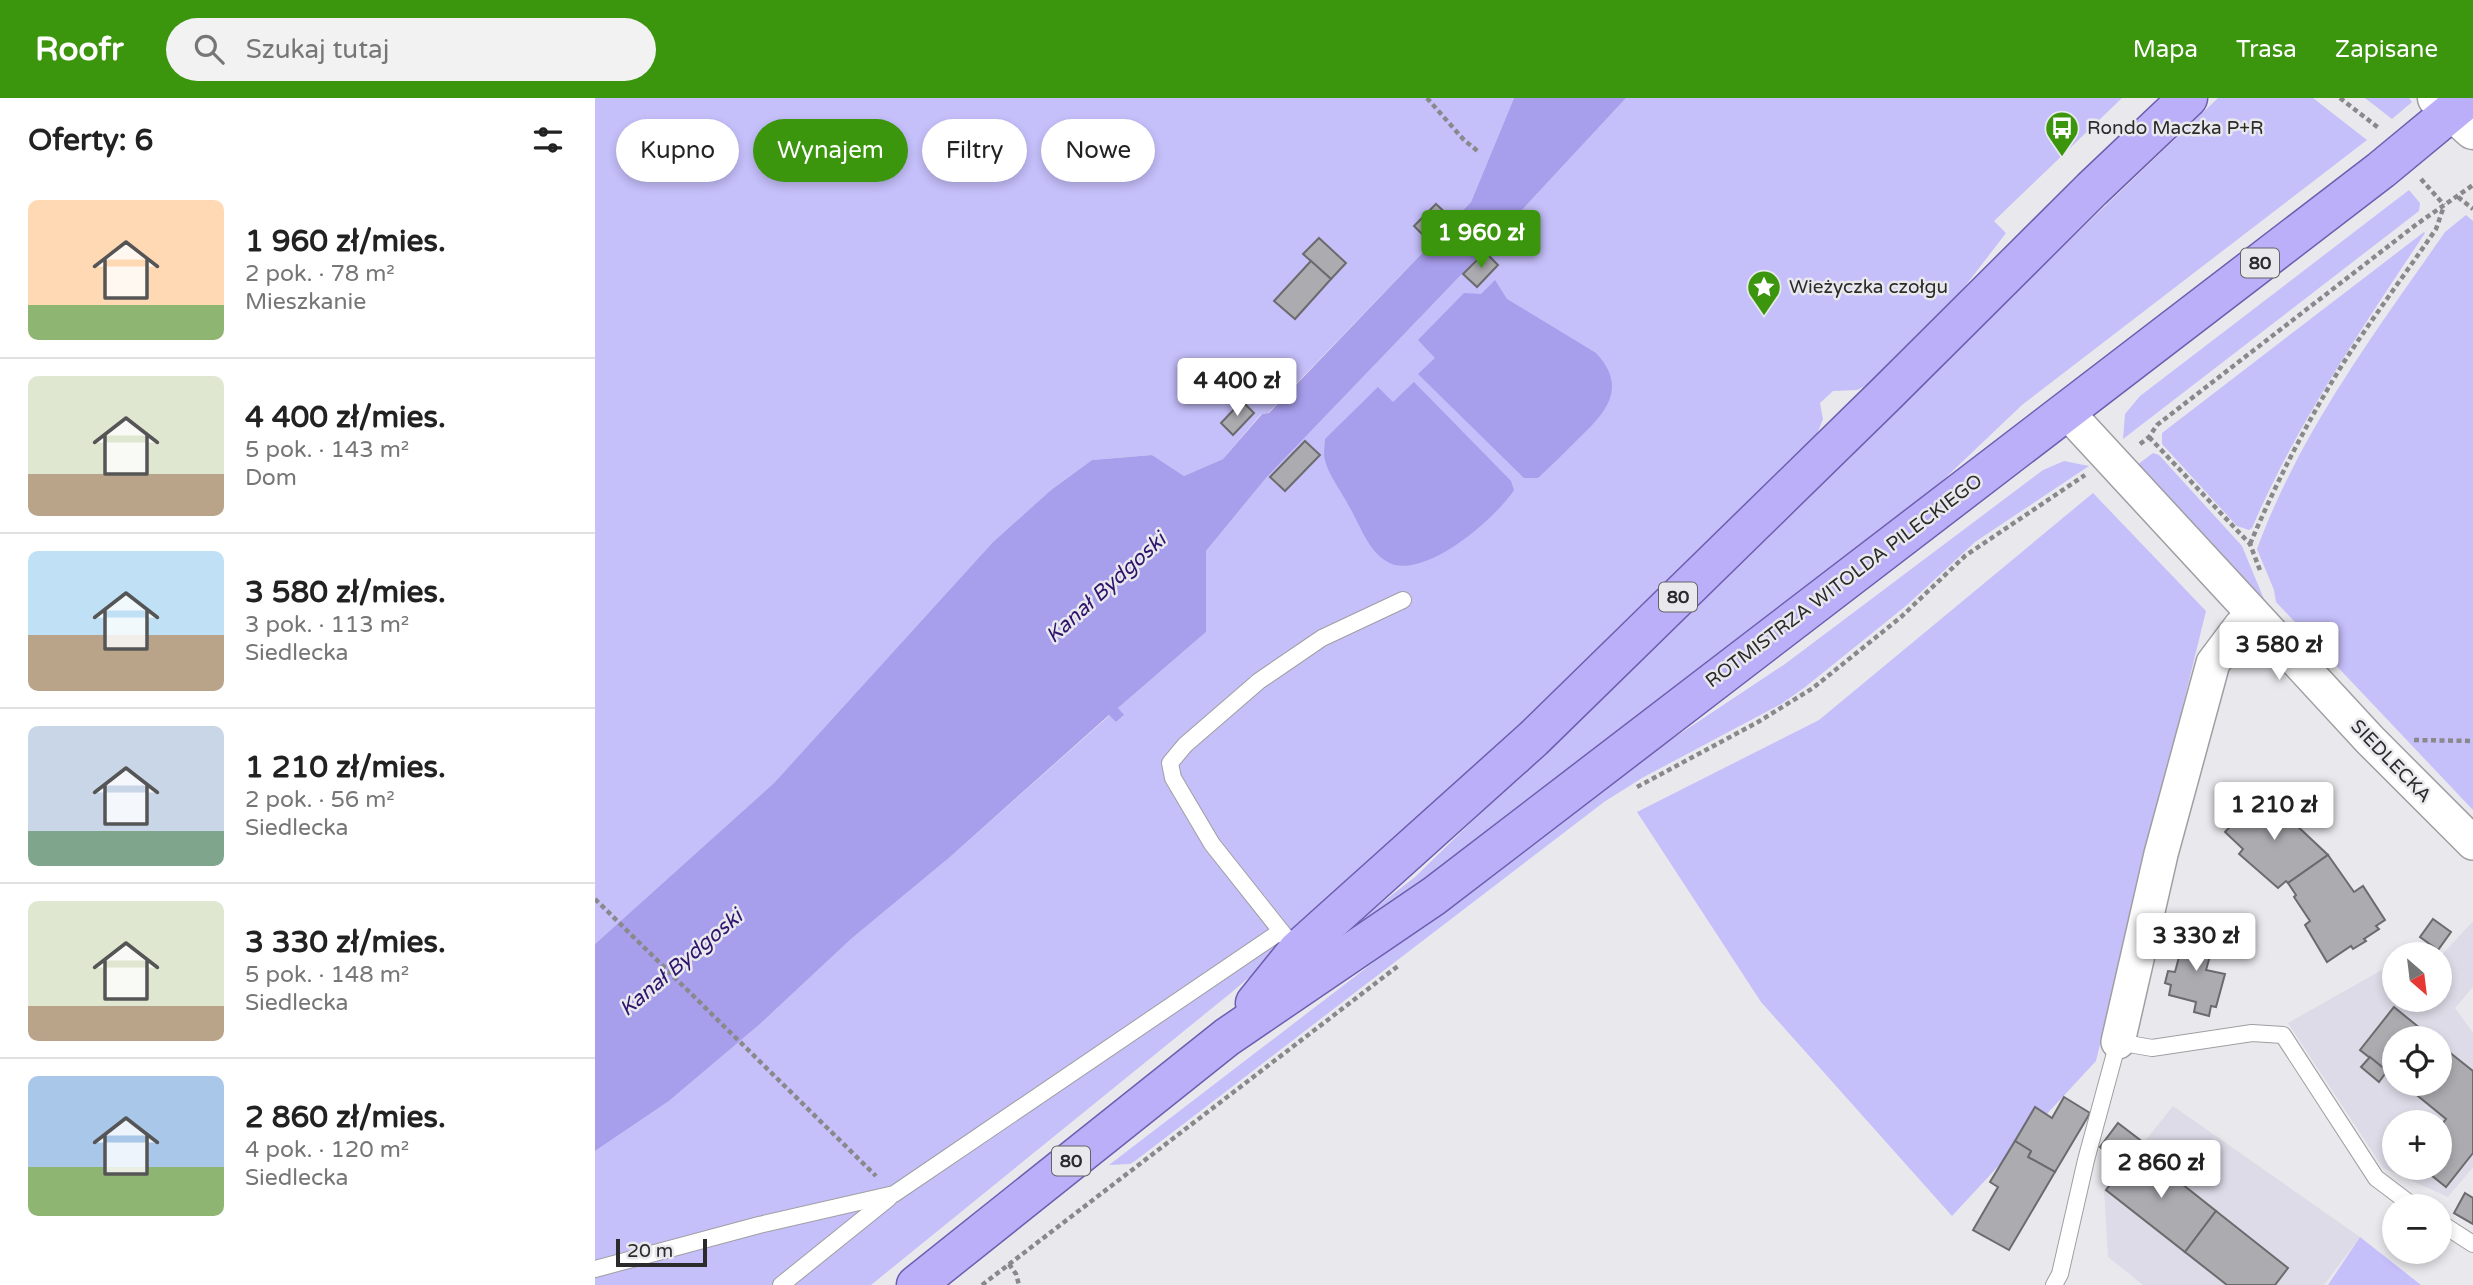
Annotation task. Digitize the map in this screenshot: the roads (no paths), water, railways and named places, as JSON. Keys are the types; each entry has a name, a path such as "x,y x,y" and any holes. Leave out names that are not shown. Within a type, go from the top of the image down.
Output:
{"main road":[{"name":"ROTMISTRZA WITOLDA PILECKIEGO","path":"1227,1037 1289,941 1533,739 1885,396 2092,189 2188,98"},
{"name":"ROTMISTRZA WITOLDA PILECKIEGO","path":"916,1285 1227,1037 1434,896 2458,110"}],"street":[{"name":"SIEDLECKA","path":"2066,411 2370,740 2473,843"},
{"path":"2118,1042 2161,854 2213,663 2240,627 2258,620"}],"lane":[{"path":"781,1285 894,1194 1289,941 1212,844 1173,778 1170,764 1185,745 1259,681 1322,638 1403,600"},
{"path":"2054,1285 2060,1274 2086,1160 2118,1042 2152,1048 2252,1033 2283,1035 2376,1178 2397,1194"},
{"path":"595,1269 894,1194"},
{"path":"2452,1231 2473,1244"}],"water":[{"name":"Kanał Bydgoski","path":"1514,98 1626,98 1483,252 1266,478 1206,551 1206,632 1118,708 1124,715 1116,722 1109,715 950,857 851,939 760,1024 669,1101 595,1151 595,944 774,783 993,542 1051,490 1092,460 1152,455 1184,476 1223,459 1262,414 1269,413 1471,202"},
{"path":"1495,280 1507,299 1596,353 1611,378 1612,389 1604,410 1538,478 1524,478 1418,374 1435,358 1418,340 1464,293 1481,294"},
{"path":"1414,382 1511,481 1514,490 1491,516 1456,545 1418,564 1401,566 1386,561 1365,537 1327,466 1324,455 1325,439 1378,387 1393,402"}],"place":[{"name":"Rondo Maczka P+R","path":"2062,158"},
{"name":"Wieżyczka czołgu","path":"1764,317"}]}
